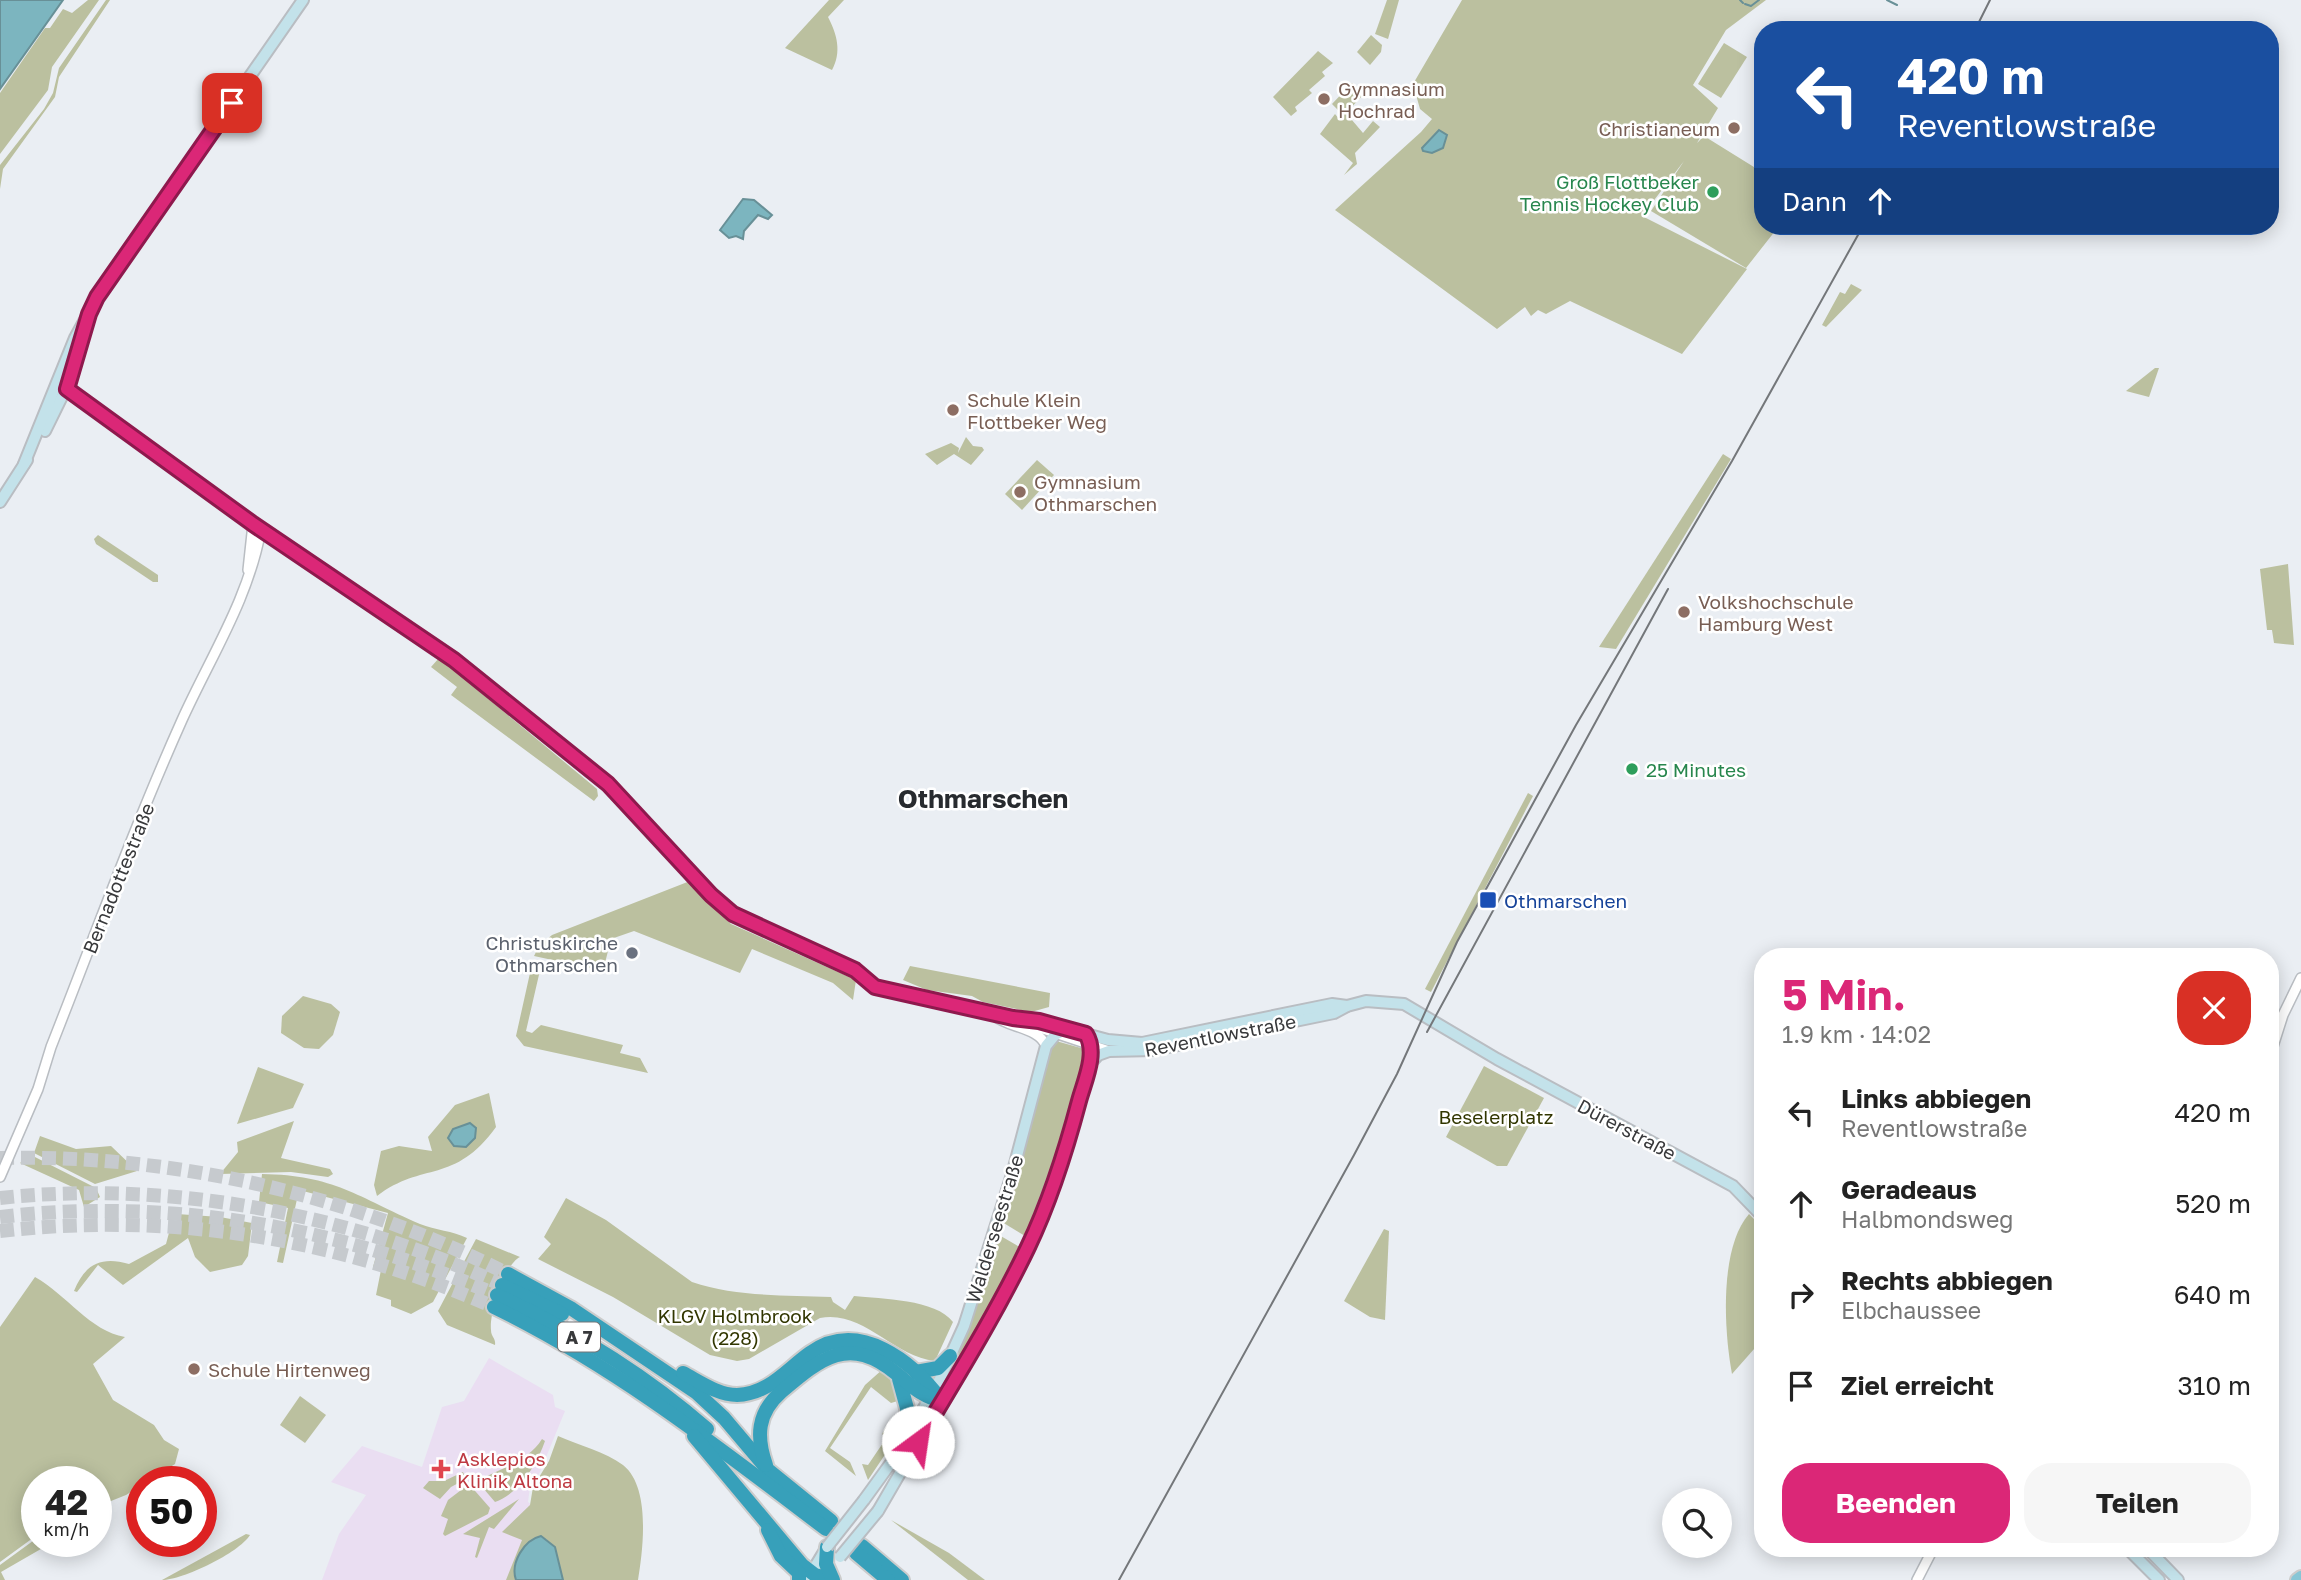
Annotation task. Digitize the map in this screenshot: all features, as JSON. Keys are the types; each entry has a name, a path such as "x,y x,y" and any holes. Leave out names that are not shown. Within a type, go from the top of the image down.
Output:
{"highway":[{"name":"A 7","path":"500,1290 567,1316 581,1318 658,1366 709,1403 768,1470 828,1525 500,1290"},
{"name":"A 7","path":"500,1290 636,1372 717,1437 733,1456"},
{"path":"658,1366 680,1371 717,1391 737,1395 762,1389 822,1346 849,1340 877,1345 916,1372 934,1396"},
{"path":"768,1470 759,1437 765,1411 780,1393 812,1366 832,1355 856,1353 878,1360 934,1396"},
{"path":"916,1372 938,1368 950,1356"},
{"path":"898,1374 907,1405 906,1437"},
{"path":"682,1421 765,1522 820,1578"},
{"path":"820,1578 827,1547"},
{"path":"888,1580 859,1550 902,1580"}],"main road":[{"path":"0,502 24,464 62,387 75,338 89,314 130,247 303,0"},
{"name":"Reventlowstraße","path":"1109,1051 1154,1050 1334,1013 1347,1006 1373,1001 1404,1004 1471,1044"},
{"name":"Reventlowstraße","path":"1067,1029 1122,1043 1142,1043 1332,1004 1347,1006"},
{"path":"1055,1034 1067,1029"},
{"name":"Walderseestraße","path":"820,1578 841,1557 877,1511 934,1396 964,1326 999,1217 1046,1046 1055,1034"},
{"name":"Walderseestraße","path":"827,1547 895,1460 906,1437 1029,1245 1065,1148 1089,1066 1091,1046 1086,1034"},
{"name":"Dürerstraße","path":"1471,1044 1733,1185 1754,1206"},
{"path":"1089,1066 1098,1055 1109,1051"},
{"path":"2136,1557 2159,1580"},
{"path":"2156,1557 2178,1580"}],"street":[{"name":"Reventlowstraße","path":"62,387 257,526 454,660 617,793 711,895 743,919 855,970 875,987 1067,1029"},
{"name":"Bernadottestraße","path":"0,1177 38,1089 51,1047 181,722 247,584 257,526"},
{"path":"2279,1031 2292,996 2300,984"},
{"path":"992,1014 1004,1024 1036,1034 1046,1046"},
{"name":"Reventlowstraße","path":"1013,1018 1109,1051"},
{"path":"1917,1580 1929,1557"}],"shaded area":[{"name":"Asklepios Klinik Altona","path":"489,1358 553,1395 555,1407 565,1411 540,1472 530,1487 528,1502 623,1580 322,1580 339,1534 366,1495 331,1482 362,1446 422,1467 442,1407 464,1401"}],"green space":[{"path":"88,0 99,0 52,67 48,90 0,154 0,93 45,28 50,28 63,9 72,13"},
{"path":"106,0 110,0 59,77 55,97 3,169 0,189 0,165 44,109 53,93 59,68"},
{"path":"829,0 844,0 828,17 837,43 837,57 832,70 785,48"},
{"path":"1387,0 1399,0 1388,39 1375,34"},
{"path":"1462,0 1766,0 1726,30 1693,85 1718,108 1697,143 1704,136 1754,167 1754,235 1772,235 1746,268 1651,211 1684,161 1642,216 1747,269 1682,354 1570,301 1546,314 1538,310 1531,316 1525,307 1497,329 1335,210 1432,119 1420,109 1413,84"},
{"path":"1371,35 1382,45 1381,52 1370,65 1357,52"},
{"path":"1724,43 1747,57 1721,98 1698,84"},
{"path":"1318,51 1333,63 1322,72 1325,76 1309,90 1312,93 1295,107 1297,111 1291,116 1273,97"},
{"path":"1352,83 1364,94 1346,113 1363,133 1373,121 1380,127 1355,153 1357,164 1344,175 1353,163 1320,134 1335,114 1339,119 1343,115 1332,104"},
{"path":"1851,284 1862,290 1826,327 1822,325 1840,292 1845,294"},
{"path":"2155,368 2159,368 2149,397 2126,391"},
{"path":"966,437 973,446 982,447 984,450 971,465 954,454 937,465 925,454 951,443 959,448 958,453"},
{"path":"1723,454 1731,459 1616,649 1599,647"},
{"path":"1037,460 1054,475 1022,510 1005,494"},
{"path":"98,535 158,575 158,582 153,582 96,544 94,539"},
{"path":"2288,564 2294,645 2274,643 2272,630 2267,630 2260,569"},
{"path":"439,658 597,789 598,796 594,801 451,695 457,687 431,667"},
{"path":"1528,793 1533,796 1431,992 1425,989"},
{"path":"690,881 731,924 856,980 853,1000 833,983 752,949 740,973 634,931 611,939 603,971 534,956 539,946 552,935"},
{"path":"532,964 541,966 526,1031 532,1033 541,1025 623,1045 620,1053 640,1058 648,1073 524,1046 516,1036"},
{"path":"910,966 1050,993 1049,1007 1031,1012 983,1002 972,996 927,990 903,980"},
{"path":"303,996 331,1004 340,1012 333,1035 319,1049 304,1048 281,1033 282,1016"},
{"path":"1056,1041 1088,1050 1074,1108 1030,1233 1025,1236 1002,1222 1051,1048"},
{"name":"Beselerplatz","path":"1484,1066 1544,1098 1507,1166 1497,1166 1446,1137"},
{"path":"258,1067 304,1084 293,1108 237,1124"},
{"path":"489,1093 496,1127 481,1145 452,1165 394,1185 377,1196 374,1185 381,1151 399,1146 432,1151 428,1137 455,1105"},
{"path":"294,1121 281,1158 330,1169 333,1174 328,1177 291,1172 220,1174 238,1152 237,1142"},
{"path":"40,1136 76,1149 111,1146 137,1171 95,1184 34,1153"},
{"path":"31,1155 96,1188 100,1197 84,1207 79,1190 20,1163"},
{"path":"262,1174 287,1175 327,1183 420,1224 467,1238 433,1302 411,1314 391,1306 391,1300 376,1295 381,1270 373,1267 388,1213 299,1190 283,1263 277,1262 288,1208 259,1202"},
{"name":"KLGV Holmbrook (228)","path":"566,1198 606,1220 692,1282 743,1293 831,1297 833,1302 845,1310 854,1296 921,1304 945,1314 953,1322 935,1361 905,1351 864,1327 836,1317 820,1318 749,1359 737,1361 710,1355 613,1297 538,1259 551,1244 544,1237"},
{"path":"177,1214 220,1217 252,1223 248,1256 242,1265 210,1272 195,1257 188,1238 123,1285 98,1265 77,1292 74,1291 83,1274 95,1264 110,1261 129,1264 166,1244 170,1229 178,1224"},
{"path":"1749,1214 1754,1219 1754,1349 1732,1374 1727,1336 1726,1291 1728,1268 1739,1229"},
{"path":"1384,1229 1389,1231 1385,1320 1370,1317 1344,1301"},
{"path":"999,1235 1023,1249 941,1393 938,1390"},
{"path":"476,1239 520,1257 509,1269 495,1301 491,1332 495,1345 447,1325 438,1311"},
{"path":"35,1277 101,1328 125,1337 93,1364 113,1400 154,1425 164,1440 179,1449 175,1464 172,1466 126,1466 126,1495 112,1501 112,1466 21,1466 21,1547 0,1562 0,1327"},
{"path":"883,1369 896,1383 901,1400 891,1403 871,1387 830,1448 850,1462 856,1476 825,1451 865,1385"},
{"path":"300,1396 326,1415 305,1443 280,1425"},
{"path":"897,1420 890,1447 868,1480 862,1464 868,1465 887,1437 882,1434 887,1426 892,1429"},
{"path":"558,1436 608,1456 623,1465 632,1475 638,1488 643,1520 638,1580 563,1580 555,1547 546,1539 539,1539 526,1546 517,1558 514,1572 516,1580 506,1580 522,1540 502,1532 530,1505 533,1487 549,1461"},
{"path":"542,1439 545,1441 542,1450 526,1477 512,1492 495,1502 477,1481 522,1459"},
{"path":"463,1472 466,1479 451,1487 440,1499 423,1488 429,1481 444,1481"},
{"path":"469,1484 490,1508 488,1514 445,1536 443,1534 448,1519 441,1516 448,1500"},
{"path":"519,1499 494,1529 489,1527 477,1558 475,1557 480,1538 463,1534"},
{"path":"891,1520 949,1553 985,1580 968,1580"},
{"path":"246,1534 250,1535 223,1557 183,1576 162,1580 204,1557 217,1557 217,1550"},
{"path":"21,1550 21,1557 27,1557 1,1572 5,1580 0,1580 0,1565"}],"water":[{"path":"0,0 63,0 0,89"},
{"path":"1439,130 1447,135 1443,148 1432,153 1423,151 1422,148"},
{"path":"743,199 754,200 772,215 768,219 758,215 744,231 743,239 736,236 729,238 720,230"},
{"path":"470,1123 476,1128 475,1138 466,1147 454,1146 448,1138 453,1129"},
{"path":"541,1536 555,1547 563,1580 516,1580 515,1567 520,1553 529,1542"}],"waterway":[{"path":"1740,0 1743,3"},
{"path":"1745,4 1751,6 1759,0"},
{"path":"1887,0 1897,5"}],"tunnel":[{"path":"0,1158 131,1163 261,1185 388,1222 449,1246 508,1274"},
{"path":"0,1198 128,1194 257,1208 382,1238 502,1285"},
{"path":"0,1217 127,1211 253,1223 316,1235 377,1251 438,1271 497,1295"},
{"path":"0,1231 127,1225 190,1228 252,1236 313,1247 374,1263 494,1307"}],"tram line":[{"path":"1980,21 1990,0"},
{"path":"1119,1580 1354,1155 1397,1074 1457,942 1576,725 1732,461 1858,235"},
{"path":"1427,1032 1668,589"}],"place":[{"name":"Gymnasium Hochrad","path":"1324,99"},
{"name":"Christianeum","path":"1734,128"},
{"name":"Groß Flottbeker Tennis Hockey Club","path":"1713,192"},
{"name":"Schule Klein Flottbeker Weg","path":"953,410"},
{"name":"Gymnasium Othmarschen","path":"1020,492"},
{"name":"Volkshochschule Hamburg West","path":"1684,612"},
{"name":"25 Minutes","path":"1632,769"},
{"name":"Othmarschen","path":"1488,900"},
{"name":"Christuskirche Othmarschen","path":"632,953"},
{"name":"Schule Hirtenweg","path":"194,1369"},
{"name":"Asklepios Klinik Altona","path":"441,1469"}],"district":[{"name":"Othmarschen","path":"983,798"}],"route":[{"path":"232,103 97,297 89,314 78,360 67,389 253,524 454,660 608,784 711,895 733,914 855,970 875,987 896,989 954,1006 1051,1024 1086,1034 1089,1038 1089,1066 1065,1148 1029,1245 998,1306 918,1442"}]}
